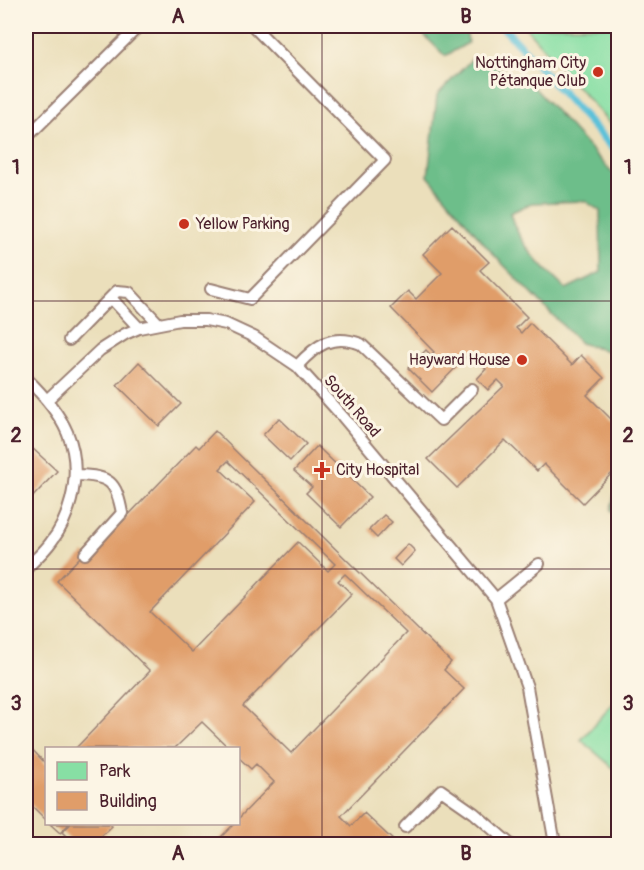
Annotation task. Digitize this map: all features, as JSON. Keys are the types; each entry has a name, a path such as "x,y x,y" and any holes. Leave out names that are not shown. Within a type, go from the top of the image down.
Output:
{"lane":[{"path":"26,138 139,26"},
{"path":"211,289 250,299 385,160 253,26"},
{"path":"69,340 117,291 129,292 158,323"},
{"path":"111,298 139,328"},
{"name":"South Road","path":"48,399 100,350 139,328 158,323 206,320 226,324 254,337 297,366 343,417 496,599 527,687 555,844"},
{"path":"297,366 318,347 330,340 345,338 361,344 441,420 472,389"},
{"path":"26,378 48,399 63,421 74,451 77,475 62,523 52,542 26,569"},
{"path":"77,475 109,480 119,495 122,513 85,554"},
{"path":"496,599 538,564"},
{"path":"405,827 441,790 474,813 510,844"}],"green space":[{"path":"410,26 466,26 468,43 445,56 421,32"},
{"name":"Nottingham City Pétanque Club","path":"524,26 618,26 618,133"},
{"path":"474,57 531,84 618,179 618,354 580,343 493,254 428,176 437,95","holes":["585,201 600,211 601,272 566,289 532,255 519,235 510,213 532,203"]},
{"path":"618,479 618,523 611,510"},
{"path":"618,698 618,772 581,740"}],"building":[{"name":"Hayward House","path":"452,225 489,262 480,270 527,317 516,328 521,333 530,323 572,365 581,355 604,378 587,395 618,426 618,467 583,503 544,464 537,471 505,440 457,488 428,459 504,386 498,380 488,390 477,379 486,369 470,353 432,392 408,368 426,350 431,355 434,352 391,308 408,291 416,299 442,273 423,254"},
{"path":"139,362 181,404 159,426 117,385"},
{"path":"279,418 306,444 290,461 263,435"},
{"path":"215,431 451,662 444,670 464,689 341,816 351,826 364,813 397,844 214,844 233,825 240,825 240,817 274,782 256,764 251,769 240,759 240,747 228,747 202,722 176,747 77,747 150,671 57,581 84,553 88,557 196,445 199,448","holes":["228,461 335,564 328,571 298,542 192,652 150,612 255,502 220,469","345,574 406,633 291,753 243,706 352,594 338,581"]},
{"path":"317,446 370,497 341,527 306,493 312,487 294,471"},
{"path":"31,447 57,471 26,504 26,453"},
{"path":"384,515 392,522 377,538 369,530"},
{"path":"408,544 415,551 401,566 394,559"},
{"path":"26,743 45,763 45,819 26,800"},
{"path":"51,825 68,825 60,833"},
{"path":"70,825 112,826 93,844 74,844 62,832"}],"waterway":[{"path":"502,26 618,154"}],"place":[{"name":"Nottingham City Pétanque Club","path":"598,72"},
{"name":"Yellow Parking","path":"184,224"},
{"name":"Hayward House","path":"522,360"},
{"name":"City Hospital","path":"322,470"}]}
